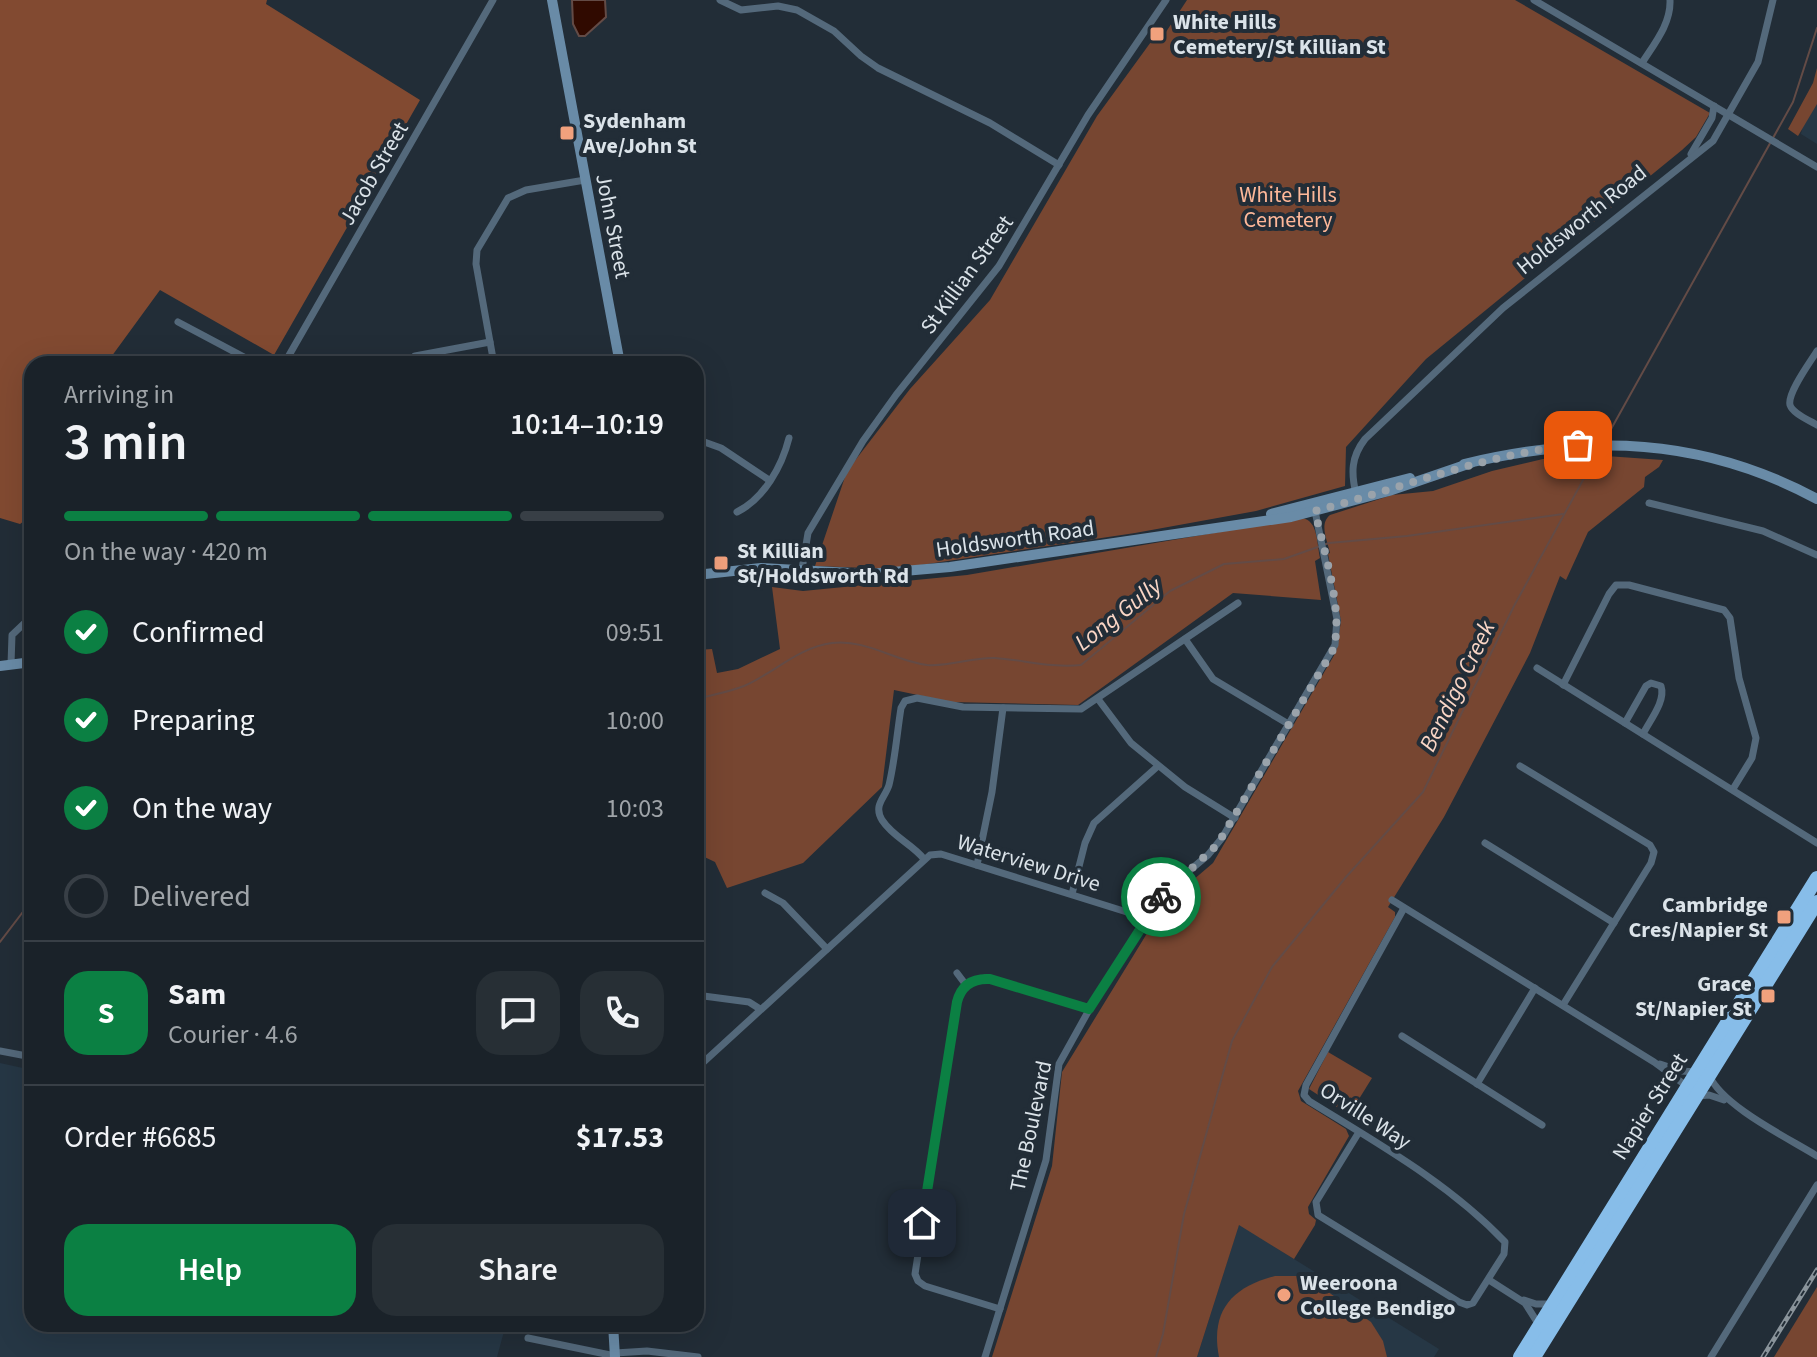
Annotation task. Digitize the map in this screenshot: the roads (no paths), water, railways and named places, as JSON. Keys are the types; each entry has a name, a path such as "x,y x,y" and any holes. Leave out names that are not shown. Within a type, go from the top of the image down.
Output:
{"highway":[{"name":"Napier Street","path":"1703,1073 1715,1042 1817,878"},
{"name":"Napier Street","path":"1522,1357 1547,1325 1703,1073 1741,1025 1817,902"},
{"path":"1715,1042 1756,987 1764,987"},
{"path":"1692,1091 1741,1025"},
{"name":"Napier Street","path":"1534,1357 1553,1304 1692,1091"}],"main road":[{"name":"John Street","path":"552,0 618,356"},
{"name":"Holdsworth Road","path":"704,574 745,569 869,574 910,572 1195,532 1314,507 1471,463 1571,445 1641,446 1699,455 1738,465 1817,499"},
{"path":"614,1332 615,1355"}],"street":[{"name":"Jacob Street","path":"289,356 493,0"},
{"path":"720,0 741,10 778,6 797,10 839,35 878,68 990,123 1059,165"},
{"name":"St Killian Street","path":"802,569 808,533 863,441 999,266 1099,99 1166,0"},
{"path":"1534,0 1817,167"},
{"path":"1642,63 1666,23 1670,0"},
{"name":"Holdsworth Road","path":"1357,496 1352,464 1365,439 1503,308 1690,156 1713,141 1758,62 1773,0"},
{"name":"Holdsworth Road","path":"1690,156 1712,118 1714,106"},
{"path":"493,356 476,254 506,201 526,190 585,180"},
{"path":"178,322 242,356"},
{"path":"415,356 490,342"},
{"path":"1817,351 1792,392 1790,403 1793,409 1817,425"},
{"path":"737,512 755,501 781,462 789,438"},
{"path":"704,442 715,445 769,480"},
{"path":"1649,503 1763,531 1817,555"},
{"name":"The Boulevard","path":"985,1357 1046,1160 1057,1070 1089,1009 1146,918 1170,887 1208,855 1235,818 1329,658 1336,639 1337,619 1314,507"},
{"path":"1563,685 1616,585 1629,585 1724,610 1730,618 1739,678 1756,738 1754,754 1733,789"},
{"name":"Waterview Drive","path":"1146,918 939,854 924,859 891,829 879,811 888,785 903,703 913,698 950,706 1077,710 1098,699 1238,603"},
{"path":"6,665 12,635 24,624"},
{"path":"1185,639 1213,679 1290,725"},
{"path":"1537,668 1817,841"},
{"path":"1625,723 1646,686 1655,683 1661,686 1664,691 1662,699 1643,734"},
{"path":"1098,699 1127,739 1158,766 1192,793 1235,818"},
{"path":"977,865 992,796 1003,708"},
{"path":"1072,894 1094,823 1158,766"},
{"path":"1520,766 1653,848 1651,863 1563,1005"},
{"path":"1485,843 1614,923"},
{"path":"704,1062 924,859"},
{"path":"765,893 783,903 827,949"},
{"path":"1392,900 1654,1062 1692,1091 1734,1104"},
{"name":"Orville Way","path":"1404,908 1304,1089 1304,1095 1438,1183 1505,1242 1504,1254 1489,1280"},
{"path":"957,973 966,985"},
{"path":"1000,1309 925,1286 915,1274 957,1002 966,985 980,979 990,979 1089,1009"},
{"path":"1477,1084 1535,988"},
{"path":"704,996 749,1002 760,1009"},
{"path":"1402,1036 1542,1125"},
{"path":"0,1051 24,1056"},
{"path":"1654,1062 1681,1071 1703,1073 1734,1104 1817,1156"},
{"path":"1359,1132 1316,1202 1318,1215 1463,1304 1473,1303 1489,1280 1518,1298 1547,1325"},
{"path":"1711,1357 1817,1185"},
{"path":"1518,1298 1536,1304 1553,1304"},
{"path":"528,1338 615,1355 647,1351 698,1357"}],"waterway":[{"name":"Bendigo Creek","path":"1605,440 1793,102 1817,28"},
{"name":"Bendigo Creek","path":"1156,1357 1163,1334 1184,1214 1232,1041 1272,967 1346,877 1423,792 1514,606 1600,449"},
{"name":"Long Gully","path":"704,697 744,686 798,655 832,643 857,644 927,665 995,658 1048,665 1081,665 1170,591 1224,564 1284,559 1329,543 1407,536 1563,514"},
{"name":"Long Gully","path":"0,942 24,910"}],"railway":[{"path":"1763,1357 1817,1270"}],"place":[{"name":"White Hills Cemetery/St Killian St","path":"1157,34"},
{"name":"Sydenham Ave/John St","path":"567,133"},
{"name":"St Killian St/Holdsworth Rd","path":"721,563"},
{"name":"Cambridge Cres/Napier St","path":"1784,917"},
{"name":"Grace St/Napier St","path":"1768,996"},
{"name":"Weeroona College Bendigo","path":"1284,1295"}],"park label":[{"name":"White Hills Cemetery","path":"1288,206"}]}
